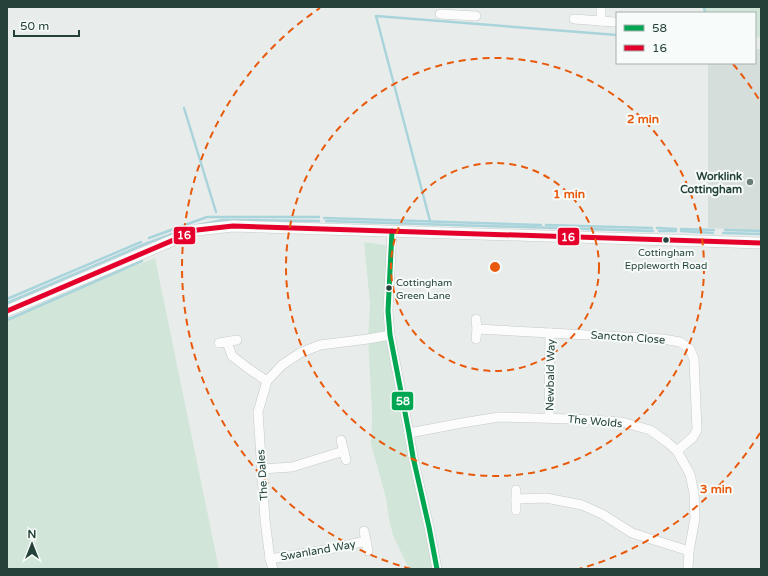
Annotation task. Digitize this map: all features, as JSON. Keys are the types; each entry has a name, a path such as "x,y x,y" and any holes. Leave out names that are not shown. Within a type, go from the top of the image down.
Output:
{"street":[{"path":"600,21 601,7"},
{"path":"440,14 457,11 476,16"},
{"path":"574,20 614,22"},
{"path":"7,311 197,230 233,226 460,232 761,243"},
{"path":"392,231 388,311 390,335 413,457 430,529 437,569"},
{"path":"476,319 476,340"},
{"name":"Sancton Close","path":"477,329 664,339 680,342 690,349 694,359 697,430 693,437 677,451"},
{"name":"Newbald Way","path":"549,418 550,332"},
{"name":"The Dales","path":"273,569 270,559 265,520 258,412 267,381 282,365 300,352 320,345 368,340 390,335"},
{"path":"228,342 232,356 267,381"},
{"name":"The Wolds","path":"409,433 499,417 622,422 650,430 677,451 690,474 694,493 695,518 689,551 688,569"},
{"path":"341,440 346,460"},
{"path":"261,469 292,467 344,451"},
{"path":"516,510 516,495 546,498 582,505 602,514 632,533 689,551"},
{"name":"Swanland Way","path":"364,531 368,551"},
{"name":"Swanland Way","path":"270,559 325,550 366,541"}],"shaded area":[{"path":"756,49 761,49 761,231 708,228 708,64 756,64"}],"green space":[{"path":"703,7 761,7 761,38 756,37 756,12 704,12"},
{"path":"364,242 391,246 388,311 437,569 409,569 393,535 386,498 371,444 372,411 368,339 370,304"},
{"path":"155,258 219,569 7,569 7,320"}],"waterway":[{"path":"704,7 705,12"},
{"path":"430,221 376,16 616,35"},
{"path":"184,108 216,212"},
{"path":"149,238 207,217 319,217"},
{"path":"324,218 541,225"},
{"path":"198,225 223,220 319,221"},
{"path":"326,221 653,231"},
{"path":"546,225 652,228"},
{"path":"7,303 145,244 191,227"},
{"path":"657,228 676,229"},
{"path":"681,229 714,230"},
{"path":"725,230 761,231"},
{"path":"659,231 676,231"},
{"path":"681,231 713,233"},
{"path":"723,233 761,234"},
{"path":"7,299 141,242"},
{"path":"7,320 142,261"}],"transit line":[{"name":"16","path":"7,311 197,230 233,226 761,243"},
{"name":"58","path":"392,231 388,311 390,335 413,457 437,569"}],"place":[{"name":"Worklink Cottingham","path":"750,182"},
{"name":"Cottingham Eppleworth Road","path":"666,240"},
{"name":"Cottingham Green Lane","path":"389,288"}]}
